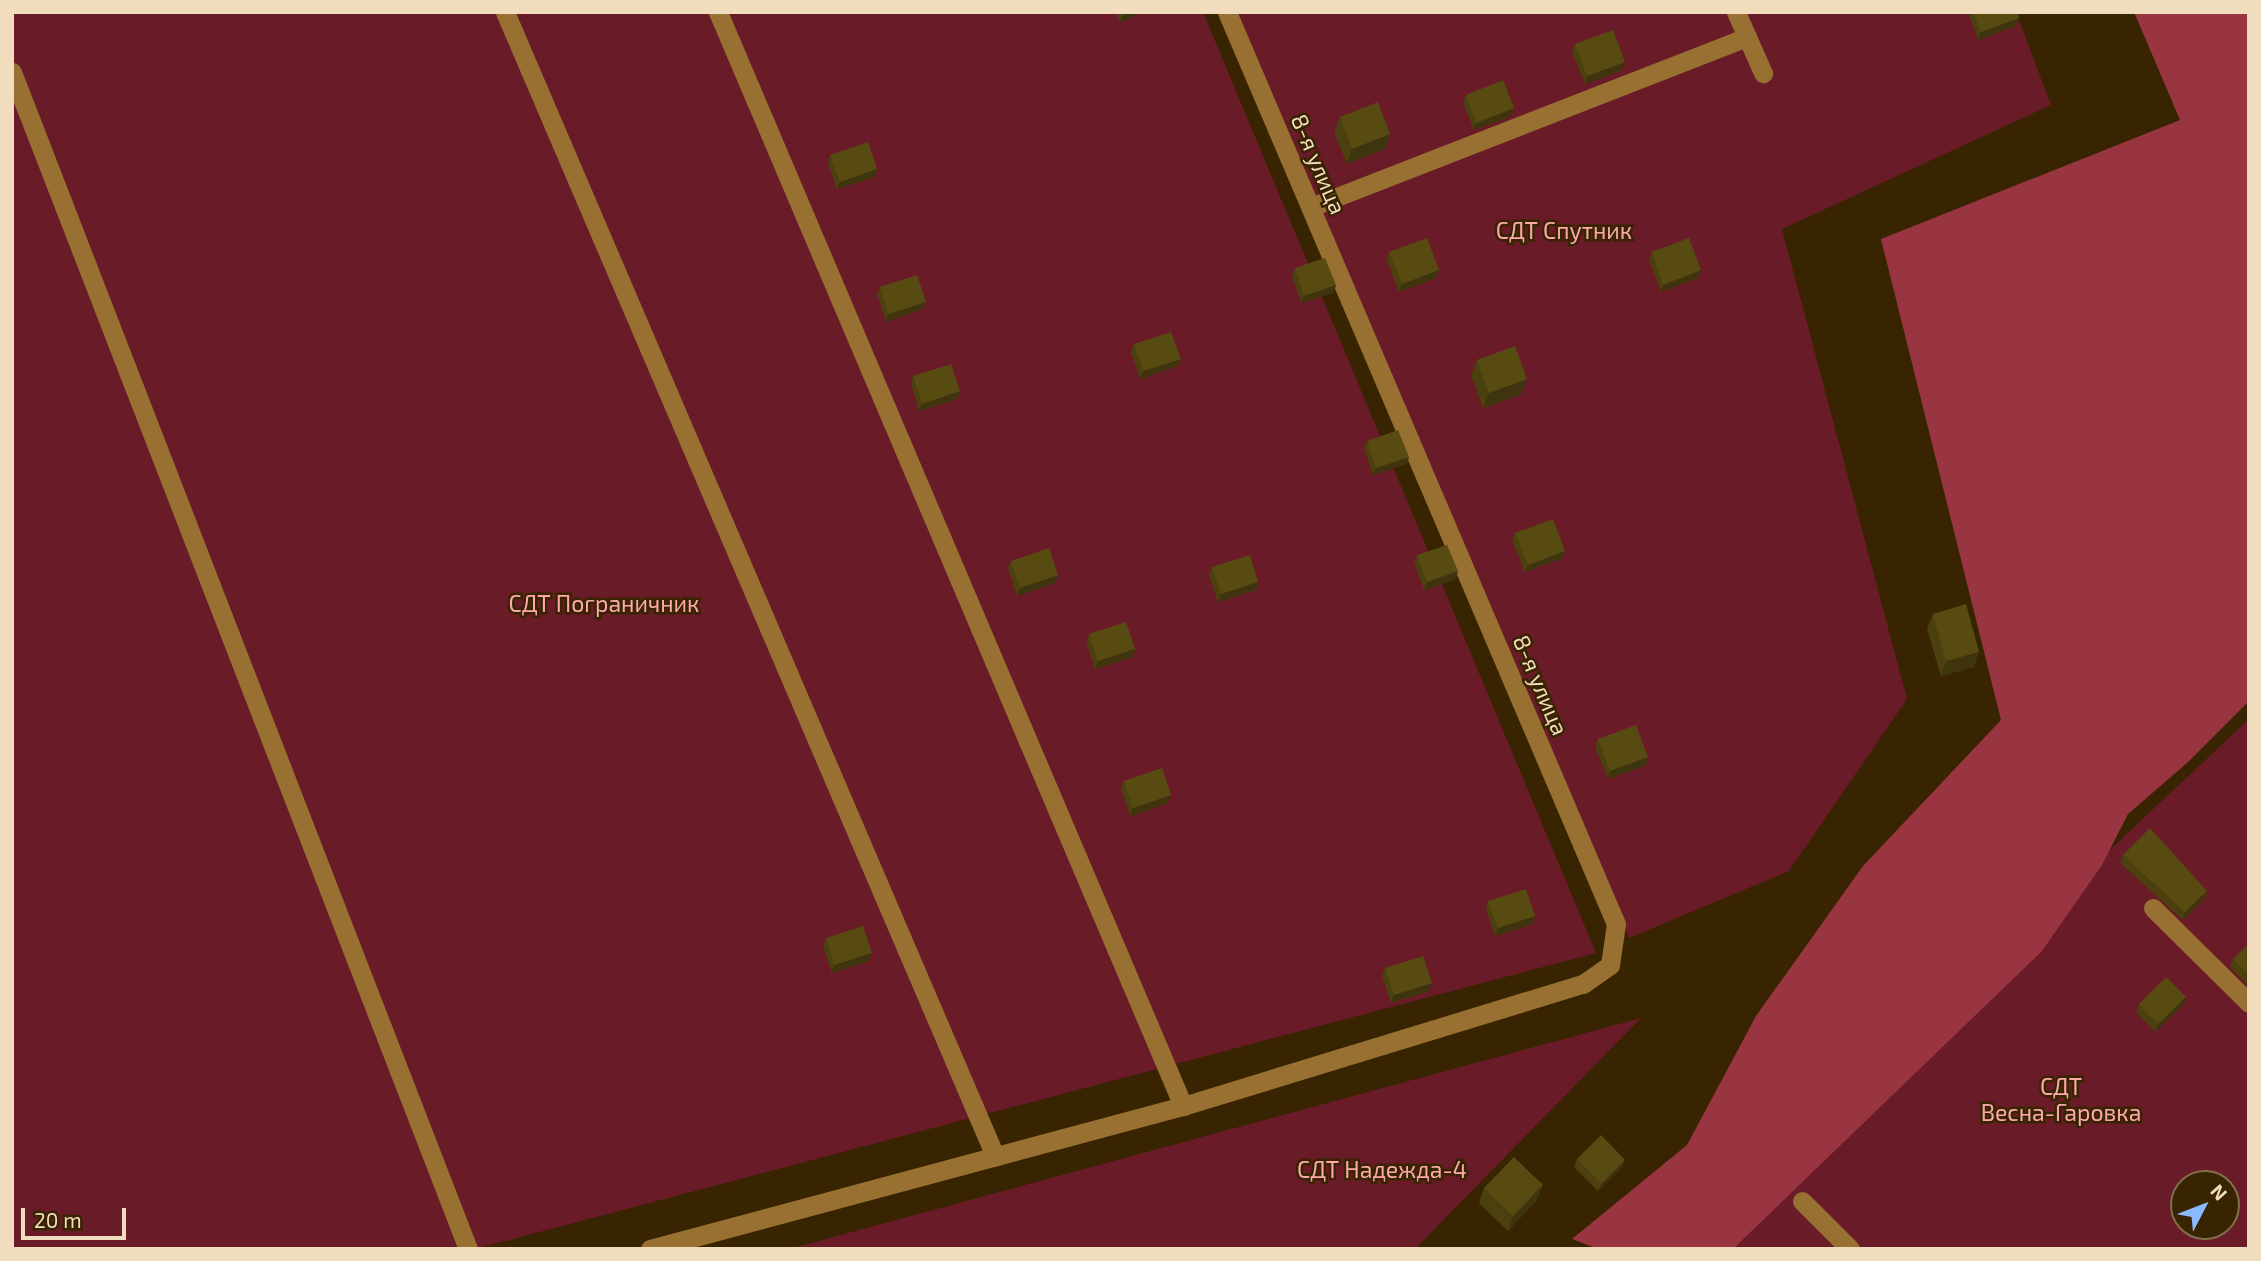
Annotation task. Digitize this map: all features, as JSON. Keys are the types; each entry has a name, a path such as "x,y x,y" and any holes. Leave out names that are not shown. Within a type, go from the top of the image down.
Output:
{"street":[{"path":"505,12 995,1156"},
{"path":"718,12 1183,1106"},
{"name":"8-я улица","path":"650,1249 1183,1106 1583,984 1610,965 1616,923 1227,12"},
{"path":"1737,12 1763,73"},
{"path":"1311,207 1747,37"},
{"path":"12,72 468,1249"},
{"path":"2153,908 2249,1003"},
{"path":"1802,1201 1850,1249"}],"green space":[{"name":"СДТ Пограничник","path":"12,12 1203,12 1596,953 475,1249 12,1249"},
{"name":"СДТ Спутник","path":"1235,12 2016,12 2051,105 1782,229 1907,699 1789,871 1629,938"},
{"name":"СДТ Весна-Гаровка","path":"2249,719 2249,1249 1685,1249"},
{"name":"СДТ Надежда-4","path":"1641,1018 1415,1249 789,1249"}],"shaded area":[{"path":"2134,12 2249,12 2249,701 2187,763 2128,814 2102,865 2042,951 1733,1249 1598,1249 1572,1239 1687,1145 1756,1016 1863,866 2001,720 1881,239 2180,120"}],"building":[{"path":"1973,12 2017,12 2019,18 1981,32"},
{"path":"1613,30 1625,62 1587,76 1575,44"},
{"path":"1503,80 1514,108 1476,123 1466,95"},
{"path":"1378,102 1390,134 1352,149 1340,117"},
{"path":"868,142 877,169 840,182 830,155"},
{"path":"1427,238 1439,270 1402,284 1389,252"},
{"path":"1689,238 1701,270 1663,285 1652,252"},
{"path":"1325,258 1336,285 1304,296 1295,268"},
{"path":"917,275 926,302 888,314 880,287"},
{"path":"1171,332 1181,359 1143,371 1134,344"},
{"path":"1515,346 1527,379 1489,393 1477,360"},
{"path":"951,364 960,391 922,404 913,376"},
{"path":"1398,430 1409,457 1376,468 1367,441"},
{"path":"1553,519 1565,551 1528,565 1515,533"},
{"path":"1447,545 1458,571 1427,582 1417,555"},
{"path":"1049,548 1058,575 1020,588 1011,561"},
{"path":"1250,555 1258,582 1221,594 1212,567"},
{"path":"1966,604 1979,652 1946,661 1933,614"},
{"path":"1126,622 1135,649 1098,661 1089,634"},
{"path":"1636,725 1648,757 1610,771 1598,739"},
{"path":"1162,768 1171,795 1133,808 1124,781"},
{"path":"2150,828 2207,891 2185,912 2123,855"},
{"path":"1526,889 1535,916 1498,928 1488,901"},
{"path":"863,926 872,953 834,965 826,938"},
{"path":"2249,944 2249,975 2233,959"},
{"path":"1423,956 1432,983 1394,995 1385,968"},
{"path":"2166,977 2186,997 2158,1024 2139,1004"},
{"path":"1601,1135 1625,1160 1601,1184 1577,1159"},
{"path":"1514,1157 1543,1185 1513,1216 1484,1188"}]}
